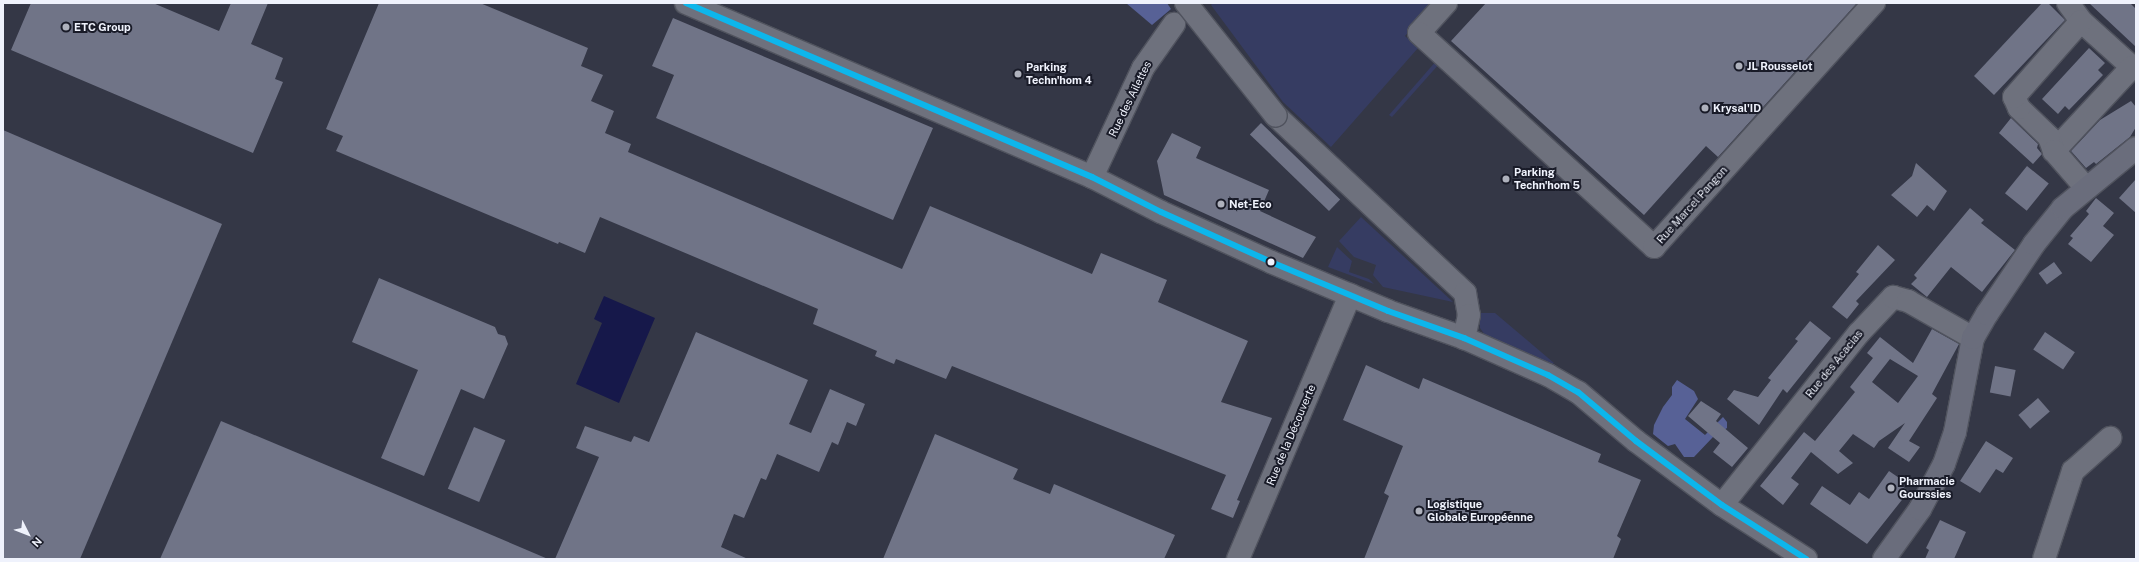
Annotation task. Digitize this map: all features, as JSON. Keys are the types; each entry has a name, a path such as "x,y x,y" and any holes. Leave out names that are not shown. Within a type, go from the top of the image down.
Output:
{"main road":[{"path":"1884,559 1920,510 1944,464 1955,432 1973,338 1992,305 2034,244 2063,208 2136,148"}],"street":[{"path":"686,3 1092,177 1346,303 1464,338 1548,375 1578,392 1636,441 1785,551 1806,559"},
{"path":"1186,3 1276,116 1465,293 1469,315 1464,338"},
{"name":"Rue Marcel Pangon","path":"1446,3 1419,33 1654,247 1874,3"},
{"path":"2054,151 2132,67 2081,21 2068,3"},
{"path":"2081,21 2014,97 2019,108 2049,137 2054,151 2086,188"},
{"name":"Rue des Ailettes","path":"1092,177 1143,68 1174,24"},
{"name":"Rue des Acacias","path":"1722,505 1859,333 1893,297 1908,301 1973,338"},
{"name":"Rue de la Découverte","path":"1238,559 1346,303"},
{"path":"2044,559 2073,471 2110,438"}],"shaded area":[{"path":"1126,3 1167,3 1171,9 1152,25"},
{"path":"1213,3 1434,3 1405,36 1418,48 1331,147 1283,102 1211,5"},
{"path":"1437,60 1440,63 1392,117 1389,115"},
{"path":"1361,217 1453,302 1383,287 1373,275 1376,265 1354,257 1339,241"},
{"path":"1337,247 1352,261 1349,272 1369,279 1374,284 1328,267"},
{"path":"604,296 655,318 619,403 576,384 602,323 594,319"},
{"path":"1479,313 1495,313 1554,363 1551,365 1485,335 1480,328"},
{"path":"1677,380 1694,391 1698,399 1685,419 1705,435 1723,417 1727,422 1727,428 1713,437 1694,457 1684,457 1675,444 1668,446 1653,434 1654,425 1663,407 1672,395 1672,387"}],"building":[{"path":"31,3 153,3 219,31 231,3 268,3 251,44 283,58 275,79 283,82 253,153 11,50"},
{"path":"379,3 480,3 588,48 581,66 603,75 591,101 614,111 605,133 631,144 628,152 902,269 930,206 1092,274 1101,253 1167,280 1158,302 1248,341 1221,402 1272,418 1237,500 1240,501 1233,518 1211,509 1226,475 952,366 946,379 896,359 894,364 875,356 877,351 813,324 818,309 600,217 585,253 559,242 558,244 336,151 343,136 326,129"},
{"path":"1486,3 1857,3 1718,157 1706,146 1644,215 1451,41"},
{"path":"2042,3 2048,3 2065,20 1994,95 1974,76"},
{"path":"2089,3 2130,3 2136,9 2136,47"},
{"path":"673,18 933,128 893,220 656,118 674,75 652,66"},
{"path":"2089,48 2105,63 2098,70 2103,75 2069,110 2065,106 2058,114 2042,99"},
{"path":"2131,101 2136,107 2136,127 2130,137 2096,164 2094,162 2086,168 2071,151 2100,120"},
{"path":"2011,118 2038,144 2037,148 2042,154 2033,164 1999,133"},
{"path":"1261,123 1340,199 1329,211 1250,135"},
{"path":"3,130 222,224 80,559 3,559"},
{"path":"1172,133 1201,147 1196,158 1269,190 1260,211 1316,237 1303,258 1164,195 1157,161"},
{"path":"1916,163 1947,191 1934,211 1927,205 1917,217 1891,195 1912,176"},
{"path":"2027,166 2049,184 2027,211 2005,193"},
{"path":"2136,179 2136,213 2119,198"},
{"path":"2096,198 2114,213 2103,226 2114,235 2091,262 2068,244 2073,238 2070,236 2089,214 2086,211"},
{"path":"1970,208 1984,220 1981,223 2015,250 1982,292 1951,267 1927,297 1911,284 1917,278 1914,275"},
{"path":"1878,245 1895,260 1856,301 1859,304 1847,319 1832,307 1859,274 1856,272"},
{"path":"2054,262 2062,273 2047,284 2039,273"},
{"path":"379,278 495,327 498,334 505,336 508,344 484,399 461,389 424,476 381,458 418,370 352,342"},
{"path":"1810,321 1831,338 1787,393 1783,389 1759,425 1727,399 1734,390 1758,397 1771,380 1768,378 1798,341 1795,339"},
{"path":"1932,329 1959,344 1932,394 1937,398 1909,441 1920,447 1909,462 1888,448 1905,423 1879,441 1874,448 1853,434 1839,451 1853,463 1838,474 1811,452 1791,478 1799,484 1783,505 1760,486 1804,432 1815,441 1855,392 1850,387 1873,358 1867,353 1880,337 1913,363","holes":["1890,359 1918,376 1898,403 1872,382"]},
{"path":"696,332 808,380 789,424 811,433 830,389 865,404 856,426 847,422 838,445 832,442 819,472 777,454 766,480 761,478 744,518 734,514 721,547 748,559 555,559 599,457 576,448 585,426 631,442 634,436 649,442"},
{"path":"2045,332 2075,352 2063,370 2033,349"},
{"path":"1366,365 1419,389 1423,378 1601,454 1598,462 1641,480 1617,536 1621,539 1613,559 1364,559 1389,496 1384,493 1403,446 1343,420"},
{"path":"1995,366 2016,370 2010,397 1990,393"},
{"path":"2038,398 2050,412 2030,429 2018,415"},
{"path":"1701,401 1721,414 1716,421 1748,448 1732,467 1713,452 1720,443 1688,416"},
{"path":"221,421 393,493 548,559 160,559"},
{"path":"474,427 505,440 479,502 448,489"},
{"path":"935,434 1018,469 1013,479 1050,494 1054,484 1175,535 1164,559 883,559"},
{"path":"1986,441 2013,458 2003,473 1996,469 1980,493 1960,481"},
{"path":"1889,471 1905,482 1902,486 1909,491 1867,544 1810,504 1822,486 1850,505 1859,492 1869,499"},
{"path":"1940,520 1966,532 1954,559 1925,559 1929,550 1926,548"}],"transit line":[{"path":"686,3 1092,177 1161,212 1271,262 1388,311 1464,338 1548,375 1578,392 1636,441 1722,505 1806,559"}],"place":[{"name":"ETC Group","path":"66,27"},
{"name":"JL Rousselot","path":"1739,66"},
{"name":"Parking Techn'hom 4","path":"1018,74"},
{"name":"Krysal'ID","path":"1705,108"},
{"name":"Parking Techn'hom 5","path":"1506,179"},
{"name":"Net-Eco","path":"1221,204"},
{"name":"Pharmacie Gourssies","path":"1891,488"},
{"name":"Logistique Globale Européenne","path":"1419,511"}]}
